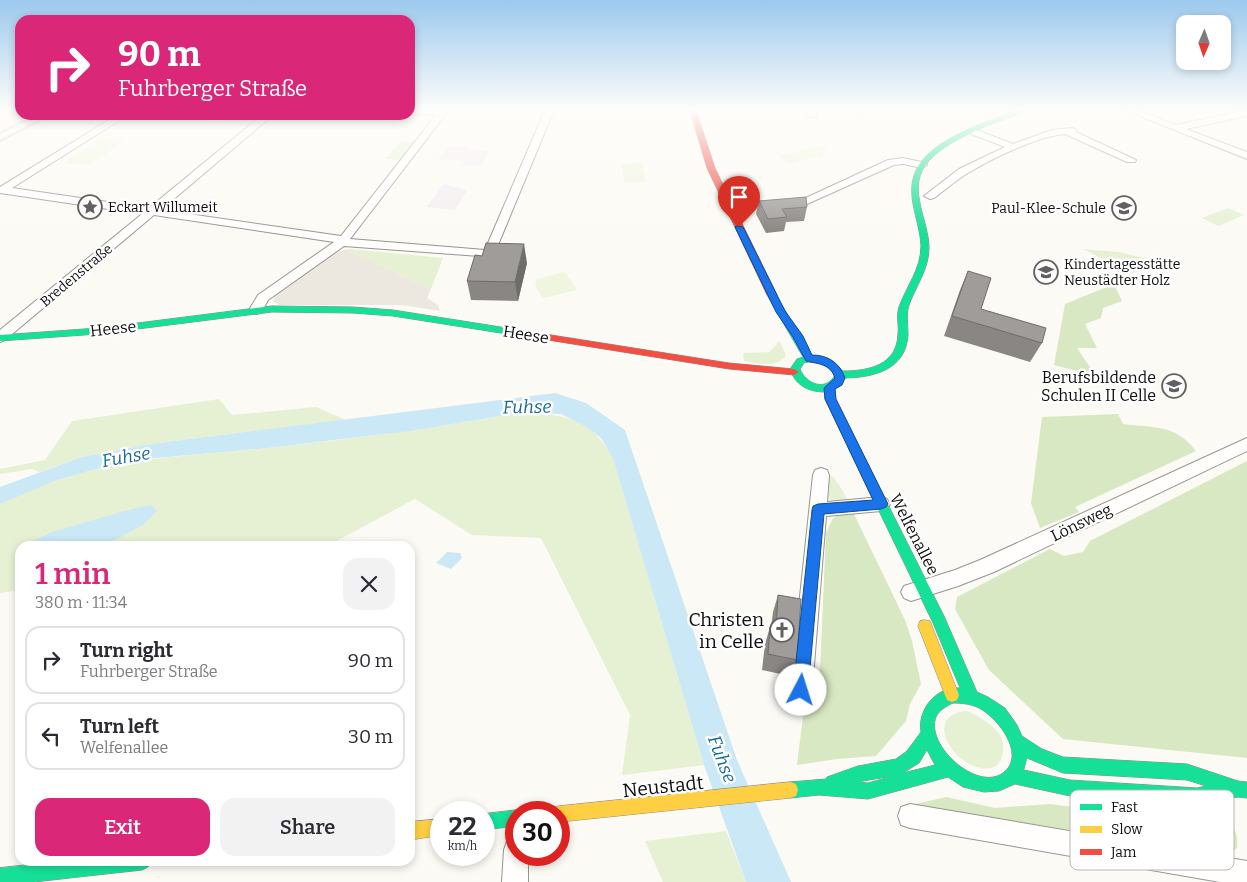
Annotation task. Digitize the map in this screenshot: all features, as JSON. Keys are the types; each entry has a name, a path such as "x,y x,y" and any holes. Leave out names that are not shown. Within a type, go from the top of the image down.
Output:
{"main road":[{"path":"704,151 714,175 780,312 798,336 809,359"},
{"path":"840,374 855,375 878,372 892,364 901,345 903,334 900,323 902,311 914,289 924,259 925,244 914,185 922,165 936,151"},
{"name":"Heese","path":"0,338 98,331 256,310 353,310 393,314 729,366 794,372"},
{"path":"794,372 797,364 809,359 819,359 837,369 840,374 838,382 830,388 812,388"},
{"name":"Welfenallee","path":"794,372 800,382 812,388 876,504 893,553"},
{"name":"Welfenallee","path":"830,388 830,399 914,592 956,657 971,696"},
{"path":"922,618 952,695"},
{"path":"952,695 971,696 983,701 1005,718 1018,742 1019,755 1017,766 1012,775 1004,781 983,785 971,782 949,769 932,747 928,735 927,721 931,708 940,700 952,695"},
{"path":"819,787 858,774 900,767 913,757 928,735"},
{"path":"1018,742 1037,755 1063,765 1188,772 1230,790"},
{"path":"819,787 868,791 949,769"},
{"path":"1012,775 1070,788 1102,790"},
{"name":"Neustadt","path":"570,813 819,787"},
{"path":"415,830 430,828"},
{"path":"0,877 98,866"}],"street":[{"path":"2,189 64,151"},
{"name":"Bredenstraße","path":"0,338 225,151"},
{"path":"256,310 263,298 342,242 413,151"},
{"path":"2,189 336,238 342,242 489,254 533,151"},
{"path":"930,196 963,171 1004,151"},
{"path":"1112,151 1131,160"},
{"path":"1235,151 1247,156"},
{"path":"803,202 892,162 903,161 922,165"},
{"name":"Lönsweg","path":"914,592 958,578 1036,544 1247,444"},
{"path":"801,690 821,475"},
{"path":"818,510 876,504"},
{"path":"910,816 1070,844"},
{"path":"515,882 516,866"},
{"path":"1224,870 1247,874"}],"shaded area":[{"path":"445,151 489,151 481,165 462,166 465,161 439,159"},
{"path":"443,184 467,190 455,210 427,207"},
{"path":"349,249 347,250 431,289 427,298 438,305 440,311 402,305 279,305 273,301 276,293 336,252"}],"green space":[{"path":"81,151 109,151 89,165 63,163"},
{"path":"393,151 407,151 400,160 386,159"},
{"path":"798,151 825,151 822,158 814,157 789,164 779,156"},
{"path":"642,163 646,182 624,183 622,164"},
{"path":"1228,208 1244,215 1218,226 1202,218"},
{"path":"1083,249 1119,252 1165,263 1168,268 1130,273"},
{"path":"347,250 443,258 431,289"},
{"path":"565,272 577,290 543,298 535,285 537,279"},
{"path":"1114,284 1122,301 1103,308 1101,318 1085,324 1097,348 1077,348 1096,376 1054,365 1065,304"},
{"path":"780,341 786,356 777,363 761,364 744,361 743,353 769,352"},
{"path":"219,399 232,415 316,407 346,420 151,444 82,457 40,472 32,469 0,474 0,469 45,460 72,421"},
{"path":"519,413 550,415 574,420 584,425 603,443 613,457 704,765 622,775 630,715 541,538 472,535 415,499 336,541 15,541 15,591 0,593 0,504 57,480 114,465 180,456 332,441"},
{"path":"1118,414 1123,424 1164,429 1180,436 1196,451 1075,507 1079,512 1040,528 1031,503 1042,417"},
{"path":"1247,461 1247,758 1063,739 989,670 955,609 957,597 1050,549 1064,556 1083,552 1090,541"},
{"path":"824,471 835,480 848,501 835,502 827,498"},
{"path":"841,513 854,514 905,620 912,641 921,684 910,704 906,721 876,756 797,765 806,691 819,694 826,533 833,518"},
{"path":"966,711 984,720 994,728 1002,739 1003,754 999,763 991,768 979,767 967,762 956,754 949,744 945,733 945,723 952,715"},
{"path":"946,797 995,808 1050,804 1070,807 1070,830 911,805"},
{"path":"1234,828 1237,836 1237,848 1234,850"},
{"path":"726,831 746,882 663,882 645,841"}],"water":[{"name":"Fuhse","path":"555,393 586,403 625,430 737,760 791,882 746,882 704,765 613,458 601,438 585,426 561,414 519,413 409,431 268,448 145,459 92,470 57,480 0,504 0,487 82,457 151,444"},
{"path":"151,505 157,511 143,525 113,541 33,541 52,532"},
{"path":"447,552 460,553 462,558 451,569 436,563"}],"building":[{"path":"806,197 807,207 782,209 787,217 768,219 759,201"},
{"path":"486,243 524,244 515,282 467,281 475,255 482,256"},
{"path":"968,271 991,278 981,309 1046,328 1042,343 952,316"},
{"path":"778,595 801,599 797,660 768,654 770,627 776,629"}],"traffic: fast":[{"path":"840,375 861,374 881,369 890,364 901,348 903,311 921,270 925,255 924,236 915,195 915,185 922,165 937,151"},
{"path":"772,295 809,359"},
{"path":"0,338 98,331 272,309 353,310 393,313 507,331"},
{"path":"809,359 823,361 834,367 840,375 836,382 824,388 816,388 802,382 795,369 801,361 809,359"},
{"path":"830,388 830,399 939,621 971,696"},
{"path":"952,695 973,698 983,702 999,713 1006,721 1012,730 1019,750 1017,769 1008,779 999,783 988,784 969,781 950,769 941,760 929,737 927,725 929,715 936,705 952,695"},
{"path":"833,783 858,774 899,767 913,757 928,735"},
{"path":"1018,742 1037,755 1063,765 1187,772 1238,789 1247,790"},
{"path":"790,790 819,787 868,791 949,769"},
{"path":"1012,775 1070,788 1102,790"},
{"path":"495,821 505,819"},
{"path":"0,877 98,866"}],"traffic: slow":[{"path":"925,626 952,695"},
{"path":"570,813 790,790"},
{"path":"415,830 430,828"}],"traffic: jam":[{"path":"706,151 711,168 772,295"},
{"path":"507,331 729,366 794,372"}],"place":[{"name":"Eckart Willumeit","path":"90,207"},
{"name":"Paul-Klee-Schule","path":"1124,208"},
{"name":"Kindertagesstätte Neustädter Holz","path":"1046,272"},
{"name":"Berufsbildende Schulen II Celle","path":"1174,386"},
{"name":"Christen in Celle","path":"782,630"}],"route":[{"path":"739,227 780,312 798,336 809,359 819,359 827,362 833,365 840,374 838,382 830,388 830,399 881,504 818,510 801,690"}]}
